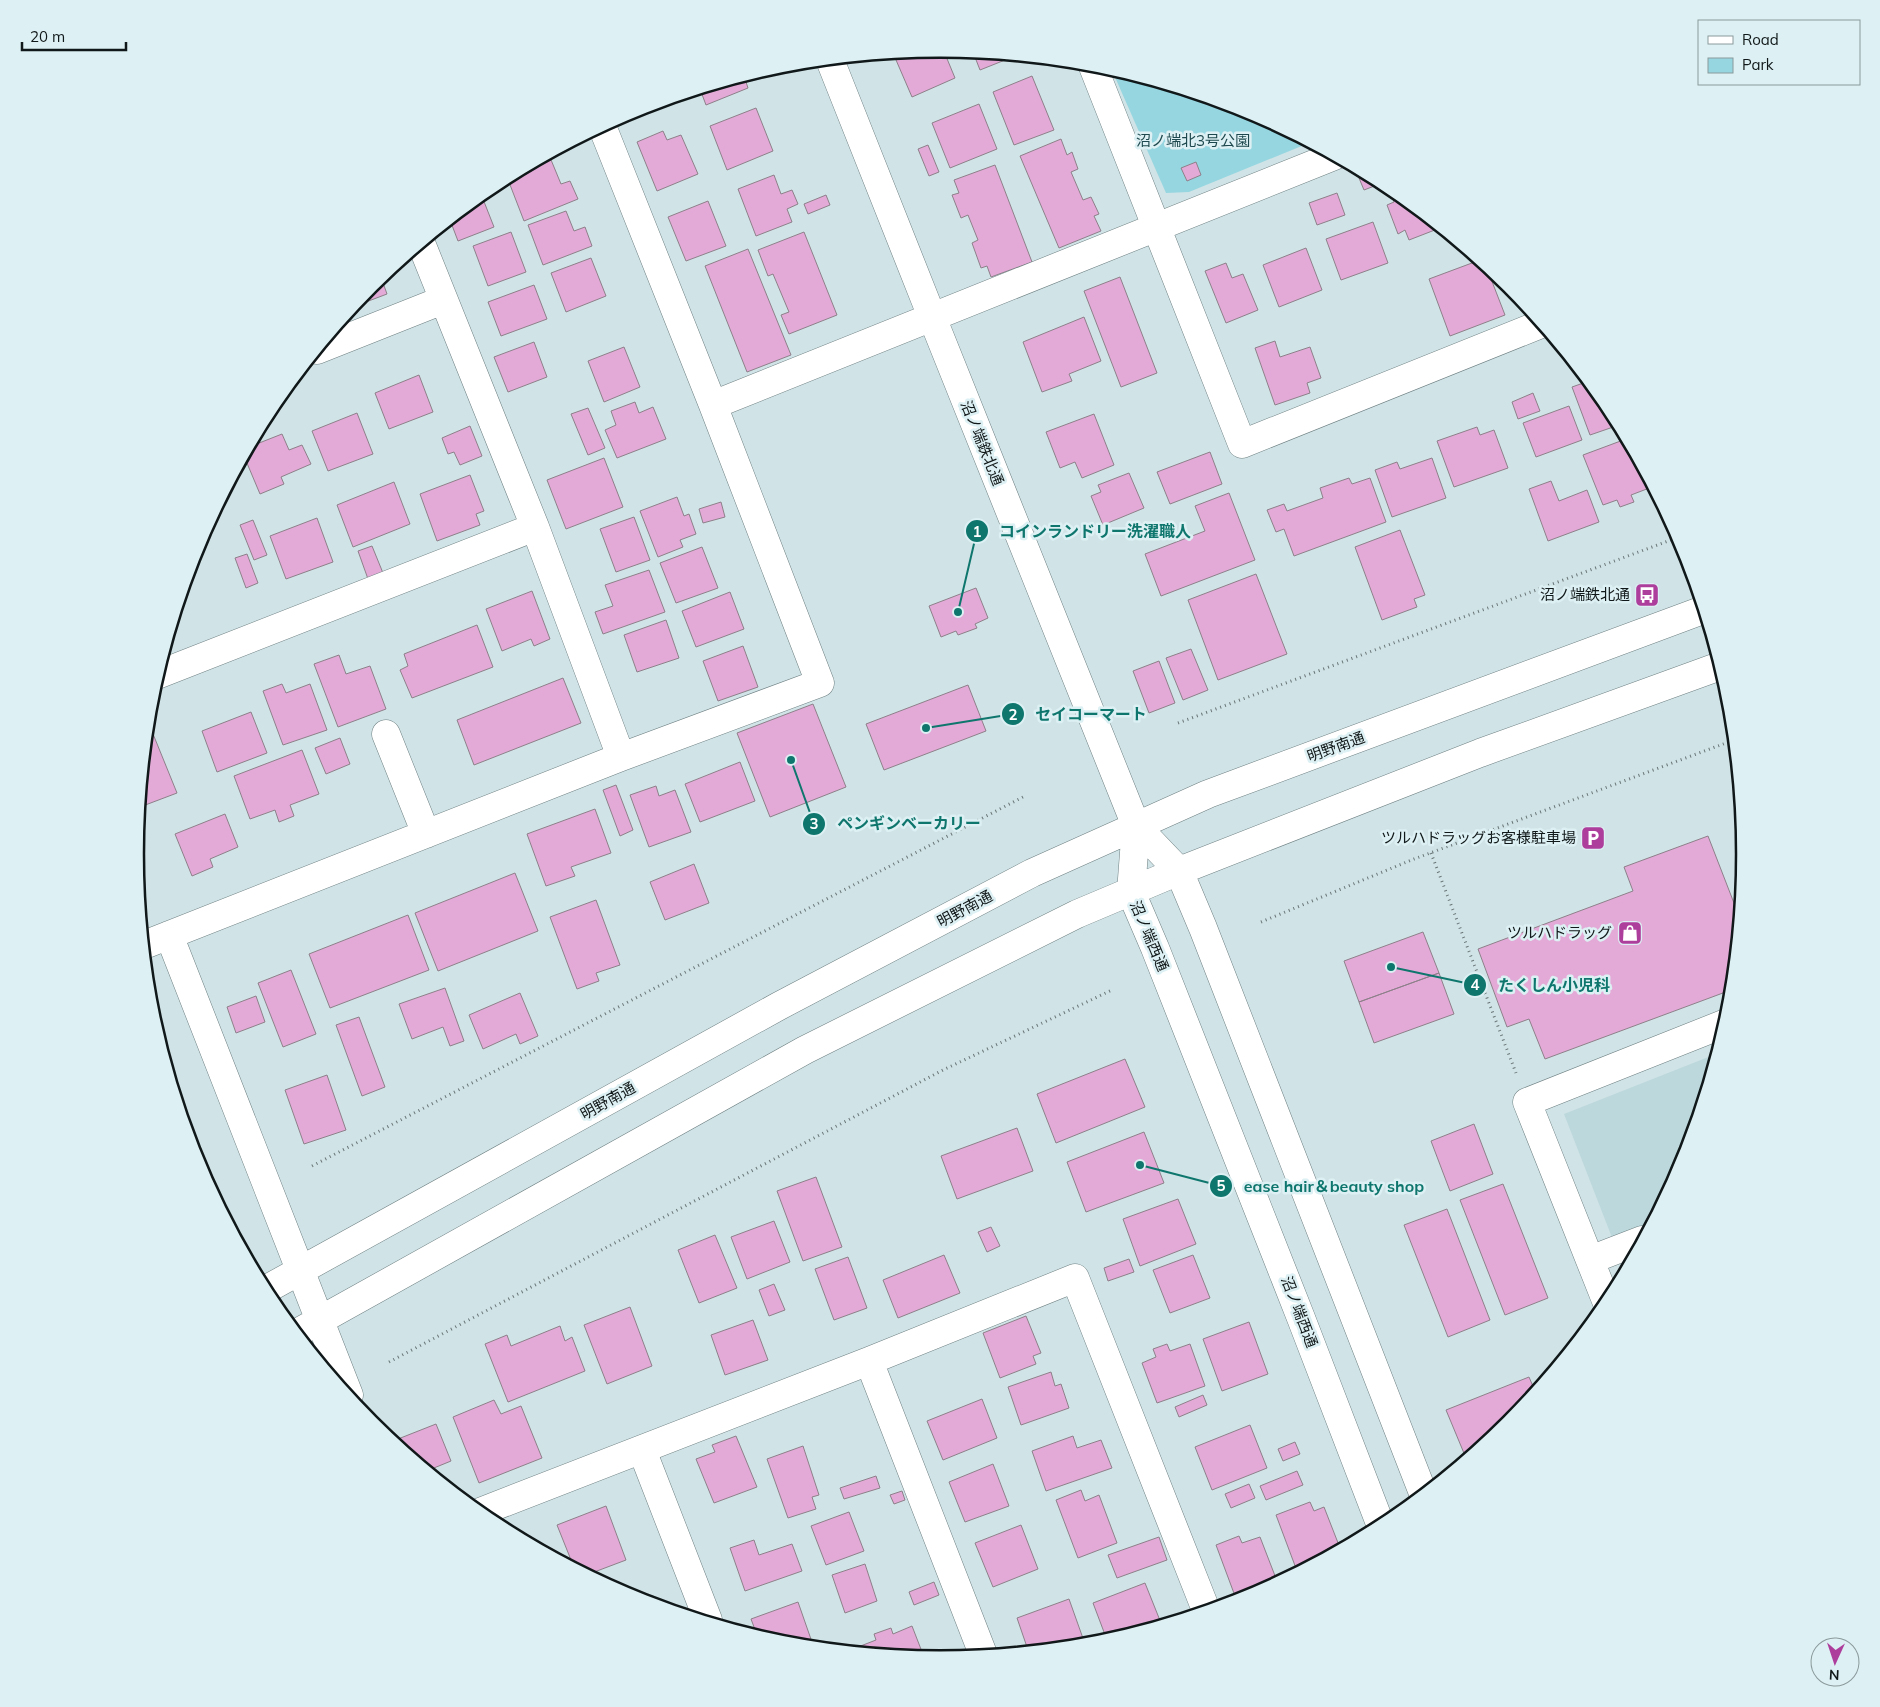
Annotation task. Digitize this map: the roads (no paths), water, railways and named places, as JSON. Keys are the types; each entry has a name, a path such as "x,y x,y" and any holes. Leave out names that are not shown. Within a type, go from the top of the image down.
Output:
{"street":[{"name":"沼ノ端鉄北通","path":"832,65 1136,826"},
{"path":"1096,73 1242,444 1535,326"},
{"path":"150,943 621,757 820,684 713,405 604,132"},
{"path":"713,405 1328,159"},
{"path":"423,248 535,527 621,757"},
{"path":"328,346 443,300"},
{"path":"165,672 535,527"},
{"name":"明野南通","path":"272,1286 779,1006 1032,873 1208,794 1698,612"},
{"path":"308,1327 805,1050 1077,914 1180,871 1480,753 1714,668"},
{"path":"386,734 426,834"},
{"path":"1136,826 1180,871 1421,1488"},
{"name":"沼ノ端西通","path":"1136,826 1131,892 1269,1236 1378,1518"},
{"path":"169,935 300,1272 308,1327 331,1365"},
{"path":"1603,1294 1527,1102 1717,1027"},
{"path":"1590,1260 1634,1243"},
{"path":"489,1509 869,1361 1075,1278 1204,1604"},
{"path":"869,1361 982,1648"},
{"path":"642,1450 705,1613"}],"place":[{"name":"沼ノ端鉄北通","path":"1647,595"},
{"name":"コインランドリー洗濯職人","path":"958,612"},
{"name":"セイコーマート","path":"926,728"},
{"name":"ペンギンベーカリー","path":"791,760"},
{"name":"ツルハドラッグお客様駐車場","path":"1593,838"},
{"name":"ツルハドラッグ","path":"1630,933"},
{"name":"たくしん小児科","path":"1391,967"},
{"name":"ease hair＆beauty shop","path":"1140,1165"}],"park label":[{"name":"沼ノ端北3号公園","path":"1193,141"}]}
